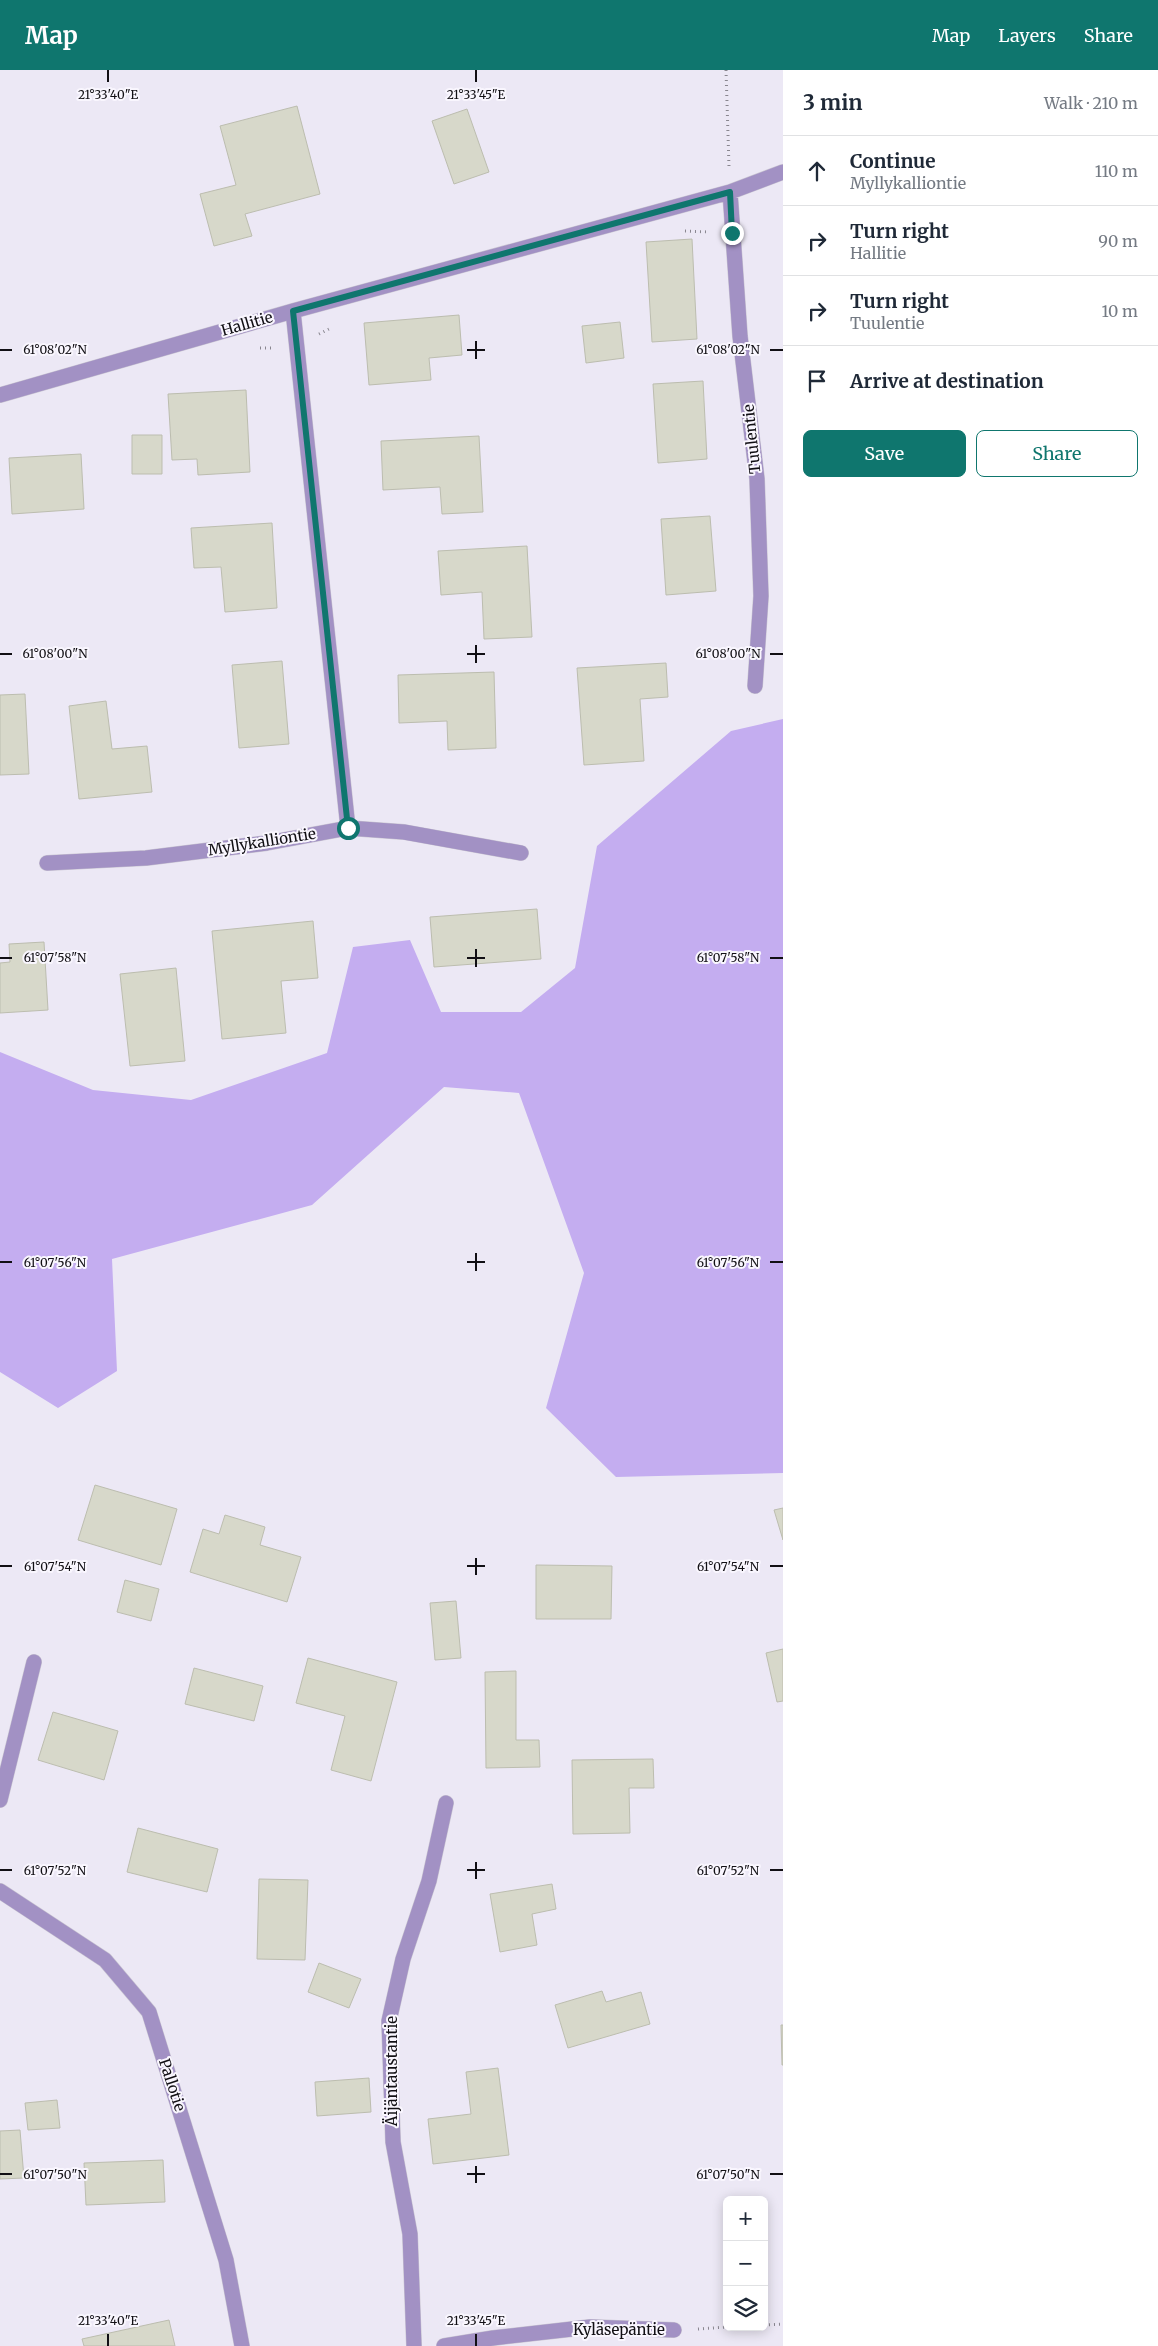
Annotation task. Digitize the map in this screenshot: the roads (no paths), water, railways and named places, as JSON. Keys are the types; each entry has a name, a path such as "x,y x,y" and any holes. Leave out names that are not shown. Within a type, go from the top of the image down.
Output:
{"street":[{"name":"Hallitie","path":"0,395 293,311 730,192 783,172"},
{"name":"Tuulentie","path":"730,192 740,336 756,479 761,596 755,686"},
{"path":"293,311 348,828"},
{"name":"Myllykalliontie","path":"47,863 146,858 267,843 348,828 404,832 522,854"},
{"path":"0,1800 34,1662"},
{"name":"Äijäntaustantie","path":"414,2346 410,2234 393,2142 389,2021 403,1958 429,1881 446,1802"},
{"name":"Pallotie","path":"0,1891 105,1960 148,2012 226,2260 242,2346"},
{"name":"Kyläsepäntie","path":"444,2346 493,2338 590,2327 674,2330"}]}
